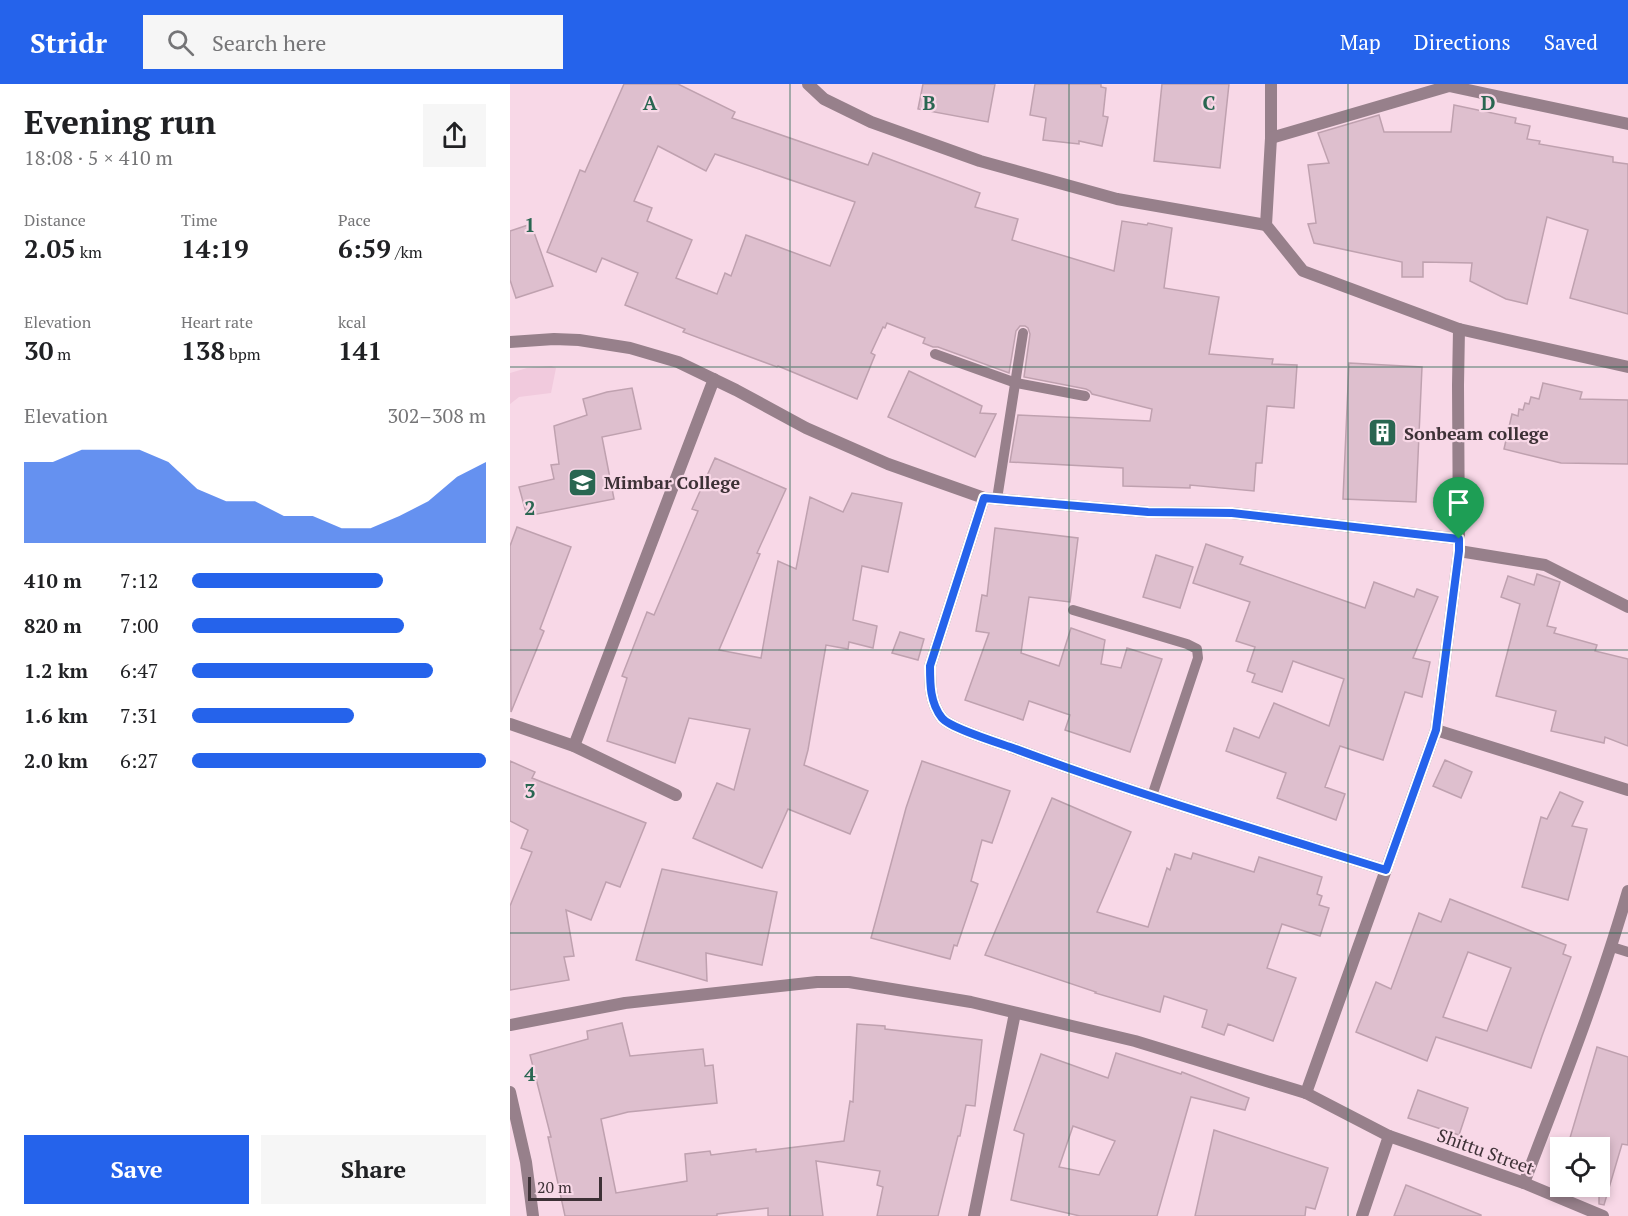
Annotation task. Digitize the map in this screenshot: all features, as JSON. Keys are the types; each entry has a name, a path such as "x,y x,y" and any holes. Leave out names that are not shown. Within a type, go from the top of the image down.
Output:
{"street":[{"path":"808,84 824,99 871,122 980,161 1117,199 1266,225 1303,270 1459,329 1628,367"},
{"path":"1266,225 1271,138 1271,84"},
{"path":"1271,138 1449,85 1628,124"},
{"path":"1306,1093 1436,730 1459,545 1459,329"},
{"path":"510,342 563,339 630,348 678,362 806,428 888,464 984,498 1148,512 1232,513 1459,545 1545,565 1628,607"},
{"path":"574,746 714,379"},
{"path":"984,498 930,666 930,688 943,720 1068,769 1386,870"},
{"path":"510,724 574,746 676,795"},
{"path":"1436,730 1628,790"},
{"path":"1524,1183 1612,946 1628,891"},
{"name":"Shittu Street","path":"510,1025 625,1003 817,982 849,982 970,1002 1135,1041 1306,1093 1389,1136 1524,1183 1603,1216"},
{"path":"974,1216 1015,1013"},
{"path":"510,1092 526,1162 533,1216"},
{"path":"1362,1216 1389,1136"}],"lane":[{"path":"997,499 1023,333"},
{"path":"935,354 1016,383 1085,396"},
{"path":"1073,610 1197,649 1198,658 1152,796"},
{"path":"1612,946 1628,952"}],"shaded area":[{"path":"551,366 556,368 551,393 519,397 510,404 510,373 527,368"}],"building":[{"path":"624,84 678,84 735,112 732,118 868,165 873,153 980,193 975,207 1018,219 1012,240 1114,271 1122,221 1172,228 1164,288 1219,297 1209,354 1273,359 1272,364 1297,365 1294,408 1267,406 1262,463 1256,463 1254,491 1190,485 1190,488 1123,486 1123,468 1010,462 1018,415 1150,421 1152,409 1092,394 1086,389 1024,377 1030,334 1025,326 1020,326 1016,331 1009,373 923,343 925,338 887,323 871,353 875,355 857,399 778,366 683,332 685,329 625,305 638,273 602,258 596,272 547,252 580,170 585,172","holes":["658,146 706,171 715,154 855,202 830,266 746,235 731,276 725,273 717,294 676,278 692,240 647,221 652,208 634,201"]},
{"path":"923,84 995,84 988,122 918,109"},
{"path":"1035,84 1101,84 1101,87 1106,88 1103,116 1108,117 1102,146 1079,141 1079,144 1043,140 1046,118 1030,115"},
{"path":"1162,84 1229,84 1220,168 1154,161"},
{"path":"1454,105 1516,118 1515,123 1530,126 1527,139 1540,141 1539,144 1613,157 1613,162 1628,164 1628,314 1570,298 1588,230 1547,217 1527,304 1506,299 1470,281 1472,263 1423,262 1423,277 1402,277 1402,262 1314,243 1308,224 1316,223 1308,165 1329,163 1318,133 1379,115 1384,132 1451,132"},
{"path":"531,224 553,286 516,298 510,280 510,231"},
{"name":"Sonbeam college","path":"1349,363 1422,367 1416,502 1343,499"},
{"path":"909,371 982,406 980,413 996,414 975,457 888,417"},
{"path":"1543,383 1582,392 1580,399 1628,400 1628,464 1561,463 1504,449 1512,414 1518,416 1519,409 1523,410 1525,403 1529,404 1531,397 1539,399"},
{"path":"632,388 641,429 602,437 614,499 527,516 519,487 554,479 551,465 559,464 554,426 587,415 583,399"},
{"path":"715,458 786,489 757,553 760,554 719,650 761,658 778,561 796,569 810,497 843,512 852,493 902,503 888,572 862,566 853,620 877,626 873,648 849,642 848,649 826,645 804,765 868,791 850,834 788,809 762,868 693,838 717,783 734,790 750,729 689,718 675,763 607,741 627,678 622,676 647,612 654,615 698,511 692,509"},
{"path":"517,527 571,547 540,629 544,631 511,712 510,546"},
{"path":"995,528 1078,538 1070,602 1029,597 1021,653 1059,666 1071,628 1105,640 1101,664 1121,668 1127,648 1162,659 1130,752 1065,730 1070,715 1029,701 1023,720 965,700 989,633 976,631 982,595 987,596"},
{"path":"1206,544 1243,557 1240,564 1365,608 1374,582 1414,597 1417,589 1438,597 1413,658 1430,662 1422,697 1405,692 1383,760 1340,746 1325,787 1345,794 1336,820 1277,798 1286,773 1226,751 1234,728 1259,738 1274,703 1329,726 1344,679 1293,661 1282,692 1252,682 1255,674 1247,671 1255,647 1236,641 1250,602 1193,583"},
{"path":"1156,555 1193,567 1180,608 1143,597"},
{"path":"1537,574 1560,582 1547,626 1556,628 1554,633 1597,645 1595,651 1628,659 1628,746 1605,737 1604,743 1551,731 1556,711 1496,696 1520,604 1501,597 1508,576 1534,585"},
{"path":"900,632 924,639 918,660 892,653"},
{"path":"1445,760 1472,772 1461,798 1433,786"},
{"path":"510,761 535,772 532,778 646,823 620,887 606,882 591,920 566,910 574,956 564,957 569,980 510,990 510,906 532,852 521,848 528,830 510,821"},
{"path":"922,761 1010,791 992,843 982,840 971,881 978,884 957,946 954,945 950,959 871,938 906,808"},
{"path":"1560,792 1583,802 1572,826 1587,829 1568,900 1522,887 1541,817 1547,819"},
{"path":"1052,798 1131,832 1097,912 1148,927 1167,868 1170,870 1175,854 1191,859 1193,853 1254,872 1259,857 1322,877 1317,894 1322,896 1319,905 1329,908 1320,936 1282,924 1267,968 1296,978 1273,1041 1228,1024 1224,1035 1202,1027 1207,1010 1164,996 1160,1012 1095,993 985,955"},
{"path":"662,869 777,892 762,965 706,953 707,981 636,960"},
{"path":"1450,899 1566,945 1563,954 1571,957 1531,1068 1436,1037 1427,1061 1356,1032 1376,982 1391,989 1419,913 1441,922","holes":["1468,952 1511,968 1487,1031 1443,1017"]},
{"path":"622,1023 630,1056 703,1049 705,1066 713,1065 717,1103 628,1112 601,1119 616,1193 687,1181 685,1154 710,1151 711,1155 756,1149 756,1152 844,1141 850,1101 853,1102 857,1024 982,1040 975,1106 966,1105 938,1216 877,1216 883,1187 877,1185 880,1171 816,1161 823,1216 768,1216 768,1208 717,1214 717,1216 565,1216 548,1137 551,1137 530,1055 588,1039 587,1031"},
{"path":"1597,1047 1628,1057 1628,1145 1622,1144 1610,1185 1610,1137 1570,1137"},
{"path":"1116,1053 1181,1074 1182,1072 1249,1098 1245,1110 1191,1097 1157,1216 1080,1216 1011,1200 1024,1134 1014,1130 1041,1054 1108,1078","holes":["1073,1126 1115,1141 1099,1175 1059,1167"]},
{"path":"1418,1090 1468,1108 1459,1135 1408,1118"},
{"path":"1214,1130 1328,1168 1315,1209 1306,1207 1305,1216 1195,1216"},
{"path":"1406,1185 1481,1215 1481,1216 1394,1216"},
{"path":"1599,1197 1606,1197 1604,1205 1599,1204"}],"place":[{"name":"Sonbeam college","path":"1383,433"},
{"name":"Mimbar College","path":"583,482"}],"route":[{"path":"984,498 1148,512 1232,513 1459,539 1436,730 1386,870 1068,769 964,730 943,720 930,688 930,666 984,498"}]}
